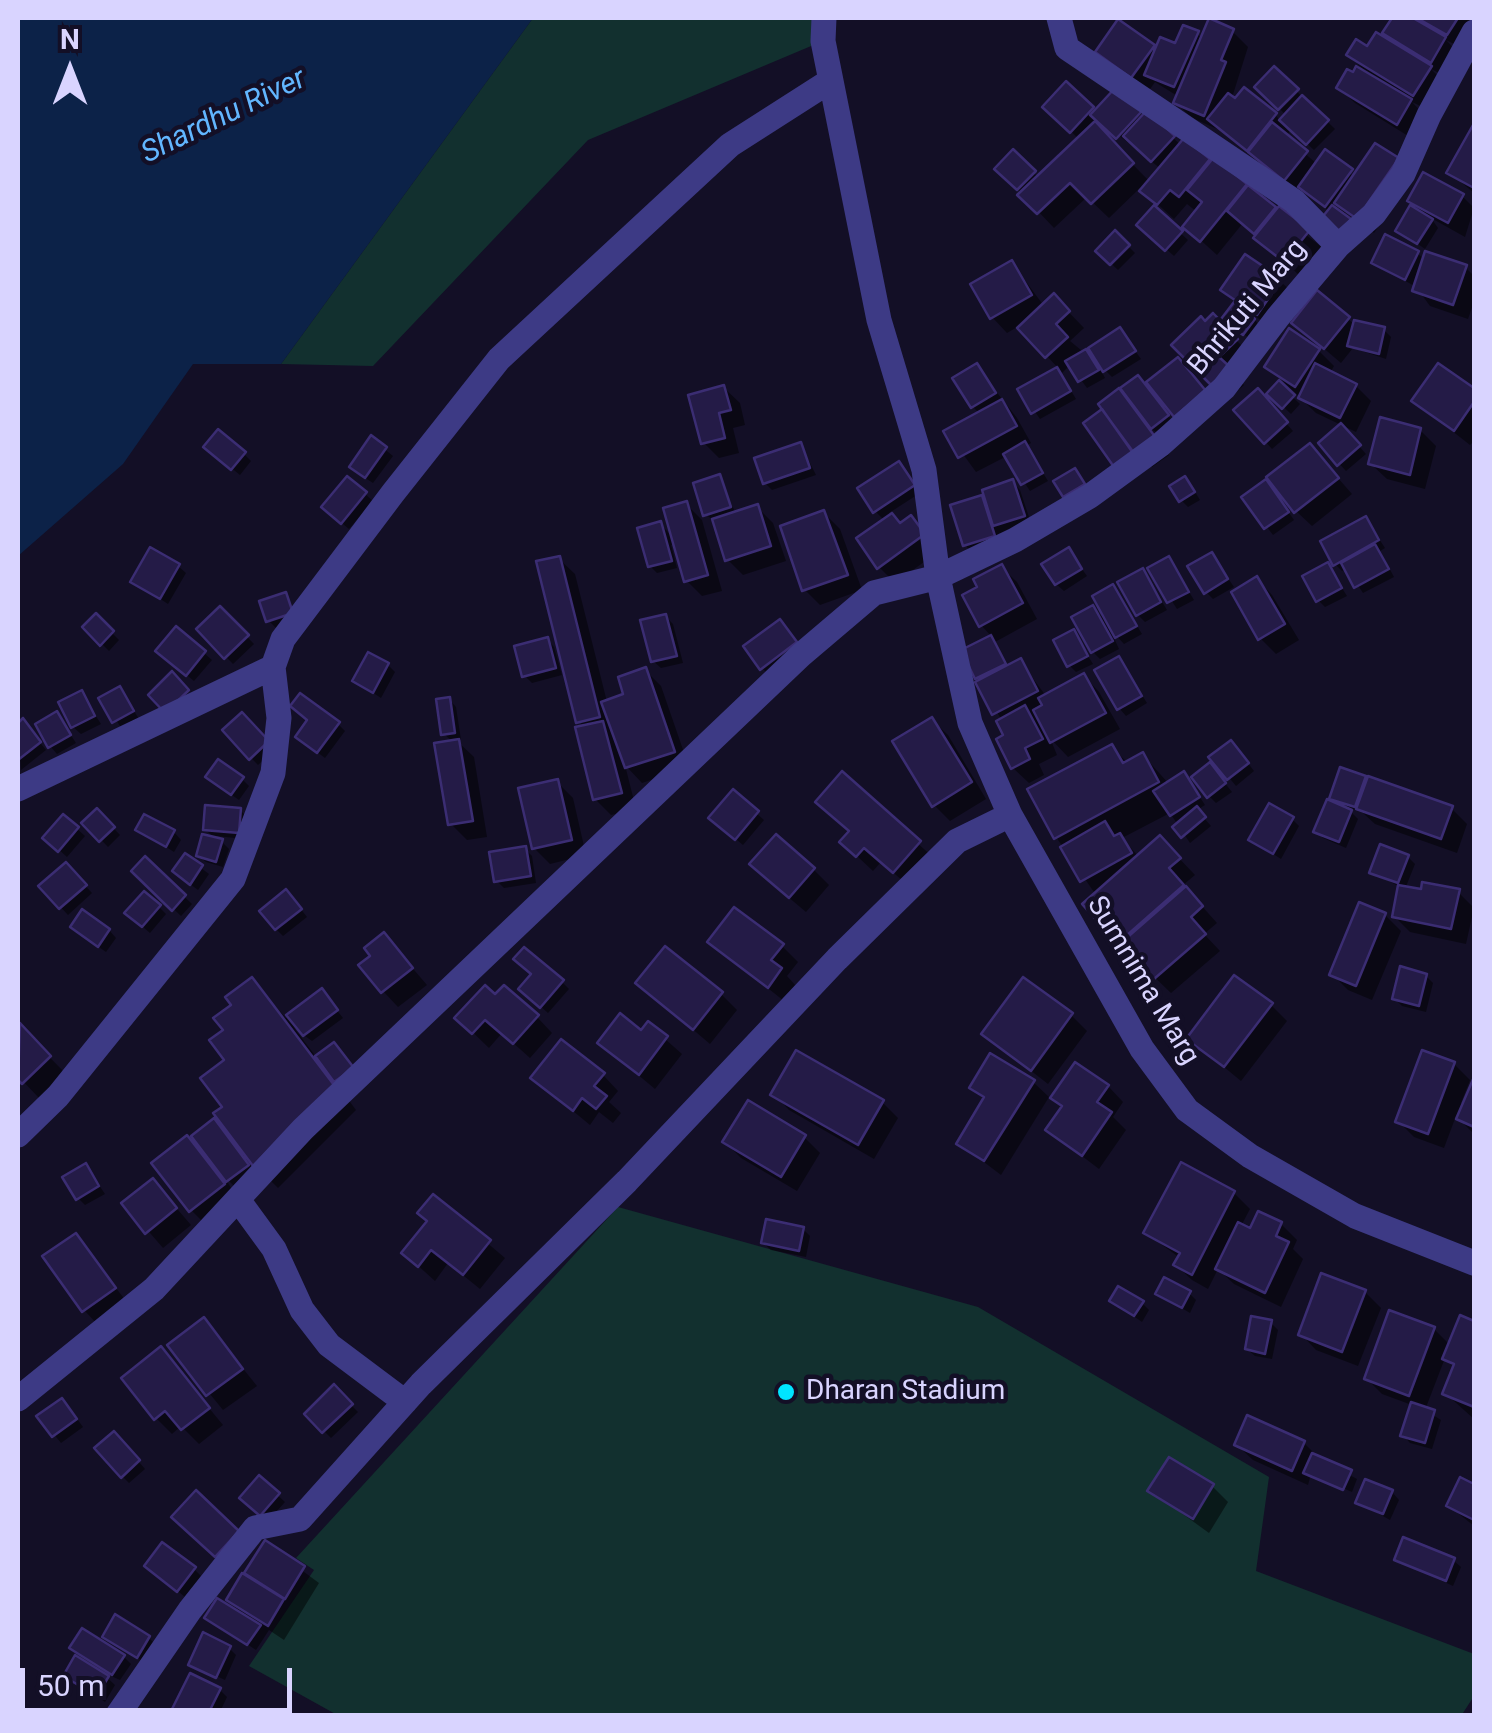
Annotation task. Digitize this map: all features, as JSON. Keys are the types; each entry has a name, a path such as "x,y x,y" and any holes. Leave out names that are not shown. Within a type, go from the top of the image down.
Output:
{"street":[{"name":"Sumnima Marg","path":"824,18 830,82 879,320 924,470 938,577 970,723 1010,816 1142,1049 1188,1110 1250,1156 1356,1216 1474,1263"},
{"path":"1059,18 1067,48 1294,201 1338,246"},
{"name":"Bhrikuti Marg","path":"18,1399 154,1289 303,1129 801,655 874,593 938,577 1045,522 1160,445 1224,388 1338,246 1374,214 1404,174 1429,114 1474,32"},
{"path":"18,1135 58,1096 233,879 274,773 279,718 274,667 283,639 499,359 730,145 830,82"},
{"path":"18,789 274,667"},
{"path":"118,1716 190,1610 255,1528 300,1519 405,1402 957,841 1010,816"},
{"path":"240,1201 274,1249 302,1310 329,1345 405,1402"}],"green space":[{"path":"533,18 824,18 823,41 588,140 373,366 281,364"},
{"name":"Dharan Stadium","path":"618,1207 978,1307 1269,1477 1256,1571 1474,1654 1474,1696 1461,1716 339,1716 249,1666 314,1570 296,1558"}],"water":[{"name":"Shardhu River","path":"18,18 533,18 281,364 193,364 123,464 18,556"}],"building":[{"path":"1209,18 1234,29 1221,60 1226,62 1204,116 1173,103"},
{"path":"1392,18 1413,18 1446,37 1431,63 1382,33"},
{"path":"1417,18 1458,18 1447,35"},
{"path":"1118,19 1155,45 1131,78 1095,52"},
{"path":"1183,25 1199,31 1174,87 1144,75 1160,37 1175,43"},
{"path":"1376,32 1432,66 1413,96 1346,55 1356,39 1367,46"},
{"path":"1274,66 1299,89 1278,110 1254,87"},
{"path":"1356,66 1412,99 1397,125 1336,88 1347,69 1353,72"},
{"path":"1066,81 1094,107 1070,133 1042,107"},
{"path":"1117,86 1143,110 1116,139 1090,115"},
{"path":"1244,87 1277,113 1247,151 1207,119 1228,93 1235,98"},
{"path":"1302,95 1329,120 1306,145 1279,120"},
{"path":"1147,110 1175,136 1151,162 1123,136"},
{"path":"1095,121 1134,163 1091,204 1070,183 1037,214 1017,195"},
{"path":"1272,122 1308,151 1284,181 1248,152"},
{"path":"1474,126 1474,188 1446,173"},
{"path":"1184,138 1210,159 1179,197 1170,190 1157,205 1139,191"},
{"path":"1375,143 1399,158 1357,219 1334,203"},
{"path":"1013,149 1036,171 1017,190 994,169"},
{"path":"1325,149 1353,169 1325,207 1298,187"},
{"path":"1214,157 1247,184 1200,242 1182,227 1202,202 1187,190"},
{"path":"1423,172 1464,194 1448,223 1407,201"},
{"path":"1248,185 1276,207 1254,234 1227,211"},
{"path":"1154,205 1183,231 1165,251 1136,225"},
{"path":"1332,205 1351,219 1338,234 1320,220"},
{"path":"1410,205 1433,219 1417,244 1395,231"},
{"path":"1279,206 1310,230 1284,262 1253,238"},
{"path":"1115,230 1130,245 1110,265 1095,251"},
{"path":"1385,234 1419,251 1405,280 1371,263"},
{"path":"1425,251 1467,265 1453,305 1412,291"},
{"path":"1245,254 1282,279 1257,315 1220,290"},
{"path":"1012,260 1032,295 990,319 970,284"},
{"path":"1317,290 1350,317 1324,349 1291,323"},
{"path":"1054,293 1070,311 1056,324 1068,337 1045,358 1017,328"},
{"path":"1234,302 1255,319 1243,335 1221,319"},
{"path":"1213,313 1238,339 1219,357 1230,367 1211,385 1171,345 1201,316 1205,321"},
{"path":"1354,320 1385,327 1379,354 1347,346"},
{"path":"1120,327 1136,351 1103,372 1088,348"},
{"path":"1289,328 1320,349 1295,387 1264,367"},
{"path":"1086,349 1099,370 1078,382 1065,361"},
{"path":"1178,357 1206,391 1174,417 1146,382"},
{"path":"977,363 996,393 971,408 952,378"},
{"path":"1315,363 1357,384 1340,418 1298,398"},
{"path":"1438,363 1474,388 1474,402 1454,431 1411,401"},
{"path":"1057,367 1071,391 1031,414 1017,389"},
{"path":"1138,375 1169,415 1151,429 1120,388"},
{"path":"1279,380 1295,395 1282,409 1266,394"},
{"path":"724,385 731,410 719,413 725,438 701,444 688,395"},
{"path":"1119,388 1156,438 1134,453 1098,404"},
{"path":"1258,388 1288,422 1264,444 1233,410"},
{"path":"1002,399 1017,426 958,458 943,431"},
{"path":"1102,409 1133,453 1114,467 1083,423"},
{"path":"1380,417 1421,428 1410,475 1368,464"},
{"path":"1341,423 1361,445 1337,466 1318,443"},
{"path":"218,429 246,452 231,470 203,447"},
{"path":"371,435 387,447 365,478 349,467"},
{"path":"1025,441 1043,473 1021,485 1003,454"},
{"path":"801,442 810,468 763,484 754,458"},
{"path":"1310,443 1339,478 1294,513 1266,477"},
{"path":"899,461 915,485 873,513 857,488"},
{"path":"1075,468 1085,484 1063,497 1053,481"},
{"path":"720,474 731,507 703,516 693,483"},
{"path":"347,476 367,492 341,524 321,507"},
{"path":"1185,476 1195,492 1179,502 1169,486"},
{"path":"1013,479 1025,516 993,526 982,490"},
{"path":"1266,479 1289,512 1264,529 1241,497"},
{"path":"982,495 995,536 963,546 950,505"},
{"path":"687,501 708,575 684,582 663,508"},
{"path":"758,504 771,546 725,561 712,519"},
{"path":"824,510 848,575 802,591 780,526"},
{"path":"892,513 900,523 911,515 925,534 877,569 856,538"},
{"path":"1366,516 1379,540 1333,566 1320,541"},
{"path":"661,521 672,561 648,567 637,528"},
{"path":"1375,544 1389,569 1354,588 1341,563"},
{"path":"150,547 180,564 160,599 130,582"},
{"path":"1069,547 1082,569 1055,585 1041,564"},
{"path":"1212,552 1228,579 1204,594 1187,566"},
{"path":"560,556 600,717 576,723 536,561"},
{"path":"1169,556 1189,592 1167,603 1147,568"},
{"path":"1328,562 1342,588 1316,602 1302,576"},
{"path":"1002,564 1023,603 979,627 962,595 977,587 973,579"},
{"path":"1143,568 1161,602 1136,616 1117,582"},
{"path":"1257,576 1285,624 1258,640 1231,592"},
{"path":"1113,584 1137,626 1115,638 1092,596"},
{"path":"286,592 293,613 266,622 259,601"},
{"path":"1093,605 1113,641 1091,653 1071,617"},
{"path":"220,606 249,635 224,659 196,629"},
{"path":"96,613 114,631 100,646 82,627"},
{"path":"666,614 677,656 651,662 640,620"},
{"path":"780,619 797,642 760,670 743,646"},
{"path":"176,626 206,651 186,676 155,651"},
{"path":"1074,629 1088,656 1067,667 1053,640"},
{"path":"991,635 1006,664 975,679 961,650"},
{"path":"548,637 556,668 522,677 514,646"},
{"path":"368,652 389,663 373,693 352,681"},
{"path":"1119,656 1142,696 1117,710 1094,670"},
{"path":"1021,658 1038,691 992,715 975,682"},
{"path":"646,667 675,752 625,768 601,702 623,694 618,677"},
{"path":"172,671 189,690 165,713 148,695"},
{"path":"1084,673 1106,713 1050,743 1033,710 1042,705 1038,698"},
{"path":"120,686 134,711 112,723 98,698"},
{"path":"82,690 95,716 71,728 58,702"},
{"path":"300,693 340,722 317,753 295,737 307,720 290,706"},
{"path":"450,697 455,733 441,735 436,699"},
{"path":"1025,705 1043,739 1025,748 1030,759 1011,769 996,739 1003,735 996,721"},
{"path":"57,711 71,735 48,748 35,724"},
{"path":"242,712 269,741 249,760 222,730"},
{"path":"932,717 972,782 932,807 892,741"},
{"path":"23,718 41,742 18,760 18,723"},
{"path":"603,721 622,793 593,800 575,727"},
{"path":"459,739 473,821 448,825 434,743"},
{"path":"1231,740 1249,763 1227,780 1208,757"},
{"path":"1112,744 1123,763 1143,752 1159,782 1054,839 1027,789"},
{"path":"218,759 244,777 231,795 205,777"},
{"path":"1210,762 1226,783 1207,798 1191,777"},
{"path":"1340,767 1366,776 1355,807 1329,799"},
{"path":"842,771 921,841 893,873 864,848 856,857 839,842 849,831 815,802"},
{"path":"1184,771 1200,797 1170,816 1153,791"},
{"path":"1368,776 1453,806 1441,839 1356,809"},
{"path":"558,779 572,840 532,849 518,788"},
{"path":"733,789 759,811 735,840 708,818"},
{"path":"1327,799 1352,810 1339,842 1313,832"},
{"path":"1269,803 1294,817 1273,854 1248,840"},
{"path":"205,805 241,808 239,833 203,830"},
{"path":"1197,806 1206,817 1181,838 1172,827"},
{"path":"97,808 115,827 99,842 81,823"},
{"path":"63,814 79,827 58,852 42,838"},
{"path":"144,814 175,830 166,847 135,830"},
{"path":"1105,821 1114,836 1120,833 1132,853 1080,882 1060,847"},
{"path":"202,834 223,839 216,862 196,856"},
{"path":"776,834 815,868 789,898 749,864"},
{"path":"1160,835 1181,858 1169,868 1184,885 1117,944 1082,904"},
{"path":"1380,844 1409,855 1398,883 1369,873"},
{"path":"526,846 531,876 494,882 489,852"},
{"path":"185,853 203,865 190,885 172,871"},
{"path":"145,856 186,895 172,911 131,871"},
{"path":"66,862 87,885 59,909 38,886"},
{"path":"1422,882 1460,889 1451,929 1392,917 1398,885 1421,889"},
{"path":"1186,886 1203,906 1191,917 1206,934 1154,979 1122,942"},
{"path":"286,889 302,909 275,930 259,911"},
{"path":"144,891 161,905 142,927 124,913"},
{"path":"1359,902 1386,913 1356,986 1329,975"},
{"path":"734,907 784,944 771,960 782,968 768,988 707,942"},
{"path":"82,909 110,929 98,947 70,927"},
{"path":"384,932 413,968 381,993 358,965 370,956 364,948"},
{"path":"665,946 723,992 693,1030 635,983"},
{"path":"524,947 564,980 540,1008 518,989 531,974 513,959"},
{"path":"1400,966 1427,974 1419,1006 1392,999"},
{"path":"1234,975 1273,1003 1224,1067 1186,1039"},
{"path":"252,977 334,1085 253,1166 213,1113 222,1107 200,1078 224,1060 209,1040 223,1030 213,1018 231,1005 225,997"},
{"path":"1023,977 1073,1013 1031,1071 981,1034"},
{"path":"485,985 495,994 504,985 539,1015 513,1044 485,1020 472,1034 454,1018"},
{"path":"322,988 338,1010 303,1036 286,1015"},
{"path":"620,1013 641,1030 648,1021 668,1036 639,1075 597,1043"},
{"path":"20,1023 51,1056 22,1084 18,1080"},
{"path":"561,1039 605,1073 594,1086 607,1096 596,1109 582,1098 573,1111 530,1078"},
{"path":"334,1042 354,1068 334,1082 315,1056"},
{"path":"796,1050 884,1100 858,1145 770,1095"},
{"path":"1422,1050 1455,1062 1428,1134 1395,1122"},
{"path":"990,1053 1035,1080 984,1161 956,1144 984,1097 969,1088"},
{"path":"1075,1062 1109,1085 1097,1102 1112,1112 1082,1156 1045,1130 1062,1106 1050,1098"},
{"path":"1474,1077 1474,1127 1456,1119"},
{"path":"748,1100 806,1135 781,1177 722,1142"},
{"path":"214,1118 249,1165 226,1182 191,1136"},
{"path":"187,1135 225,1184 189,1212 151,1163"},
{"path":"1181,1162 1235,1191 1192,1275 1173,1265 1180,1253 1143,1233"},
{"path":"86,1163 99,1186 76,1200 62,1177"},
{"path":"153,1178 177,1208 145,1234 121,1203"},
{"path":"433,1194 491,1240 463,1275 431,1250 418,1267 401,1253 427,1221 417,1213"},
{"path":"1258,1211 1282,1222 1276,1236 1289,1242 1265,1293 1215,1269 1238,1222 1250,1228"},
{"path":"766,1219 804,1227 799,1251 761,1243"},
{"path":"76,1233 116,1288 82,1312 42,1256"},
{"path":"1321,1273 1366,1290 1342,1352 1298,1335"},
{"path":"1164,1277 1191,1291 1182,1308 1155,1294"},
{"path":"1118,1286 1144,1301 1134,1316 1109,1301"},
{"path":"1389,1310 1435,1327 1409,1396 1364,1379"},
{"path":"1460,1315 1474,1321 1474,1407 1442,1394 1454,1364 1442,1359"},
{"path":"1251,1316 1272,1320 1265,1354 1245,1349"},
{"path":"204,1317 243,1369 206,1396 167,1345"},
{"path":"161,1346 210,1408 181,1430 165,1411 154,1420 121,1378"},
{"path":"334,1384 353,1404 322,1433 304,1414"},
{"path":"62,1398 77,1419 52,1437 36,1416"},
{"path":"1411,1402 1435,1410 1425,1443 1400,1436"},
{"path":"1247,1415 1305,1441 1292,1471 1234,1445"},
{"path":"114,1431 140,1460 121,1478 94,1448"},
{"path":"1312,1453 1352,1470 1343,1490 1303,1473"},
{"path":"1169,1457 1214,1484 1193,1519 1147,1491"},
{"path":"259,1475 280,1493 260,1516 239,1498"},
{"path":"1460,1477 1474,1484 1474,1520 1446,1506"},
{"path":"1365,1479 1393,1490 1383,1514 1355,1503"},
{"path":"196,1490 239,1531 215,1557 171,1517"},
{"path":"1403,1537 1455,1558 1446,1581 1394,1560"},
{"path":"265,1540 305,1566 285,1599 244,1573"},
{"path":"162,1542 196,1567 177,1592 144,1566"},
{"path":"242,1573 284,1599 268,1626 226,1600"},
{"path":"217,1598 261,1625 247,1645 204,1618"},
{"path":"115,1614 150,1636 137,1658 102,1637"},
{"path":"82,1628 125,1655 112,1675 69,1648"},
{"path":"203,1632 231,1646 216,1678 188,1665"},
{"path":"75,1655 109,1676 97,1696 63,1676"},
{"path":"190,1673 221,1688 207,1716 171,1711"}],"place":[{"name":"Dharan Stadium","path":"786,1392"}]}
